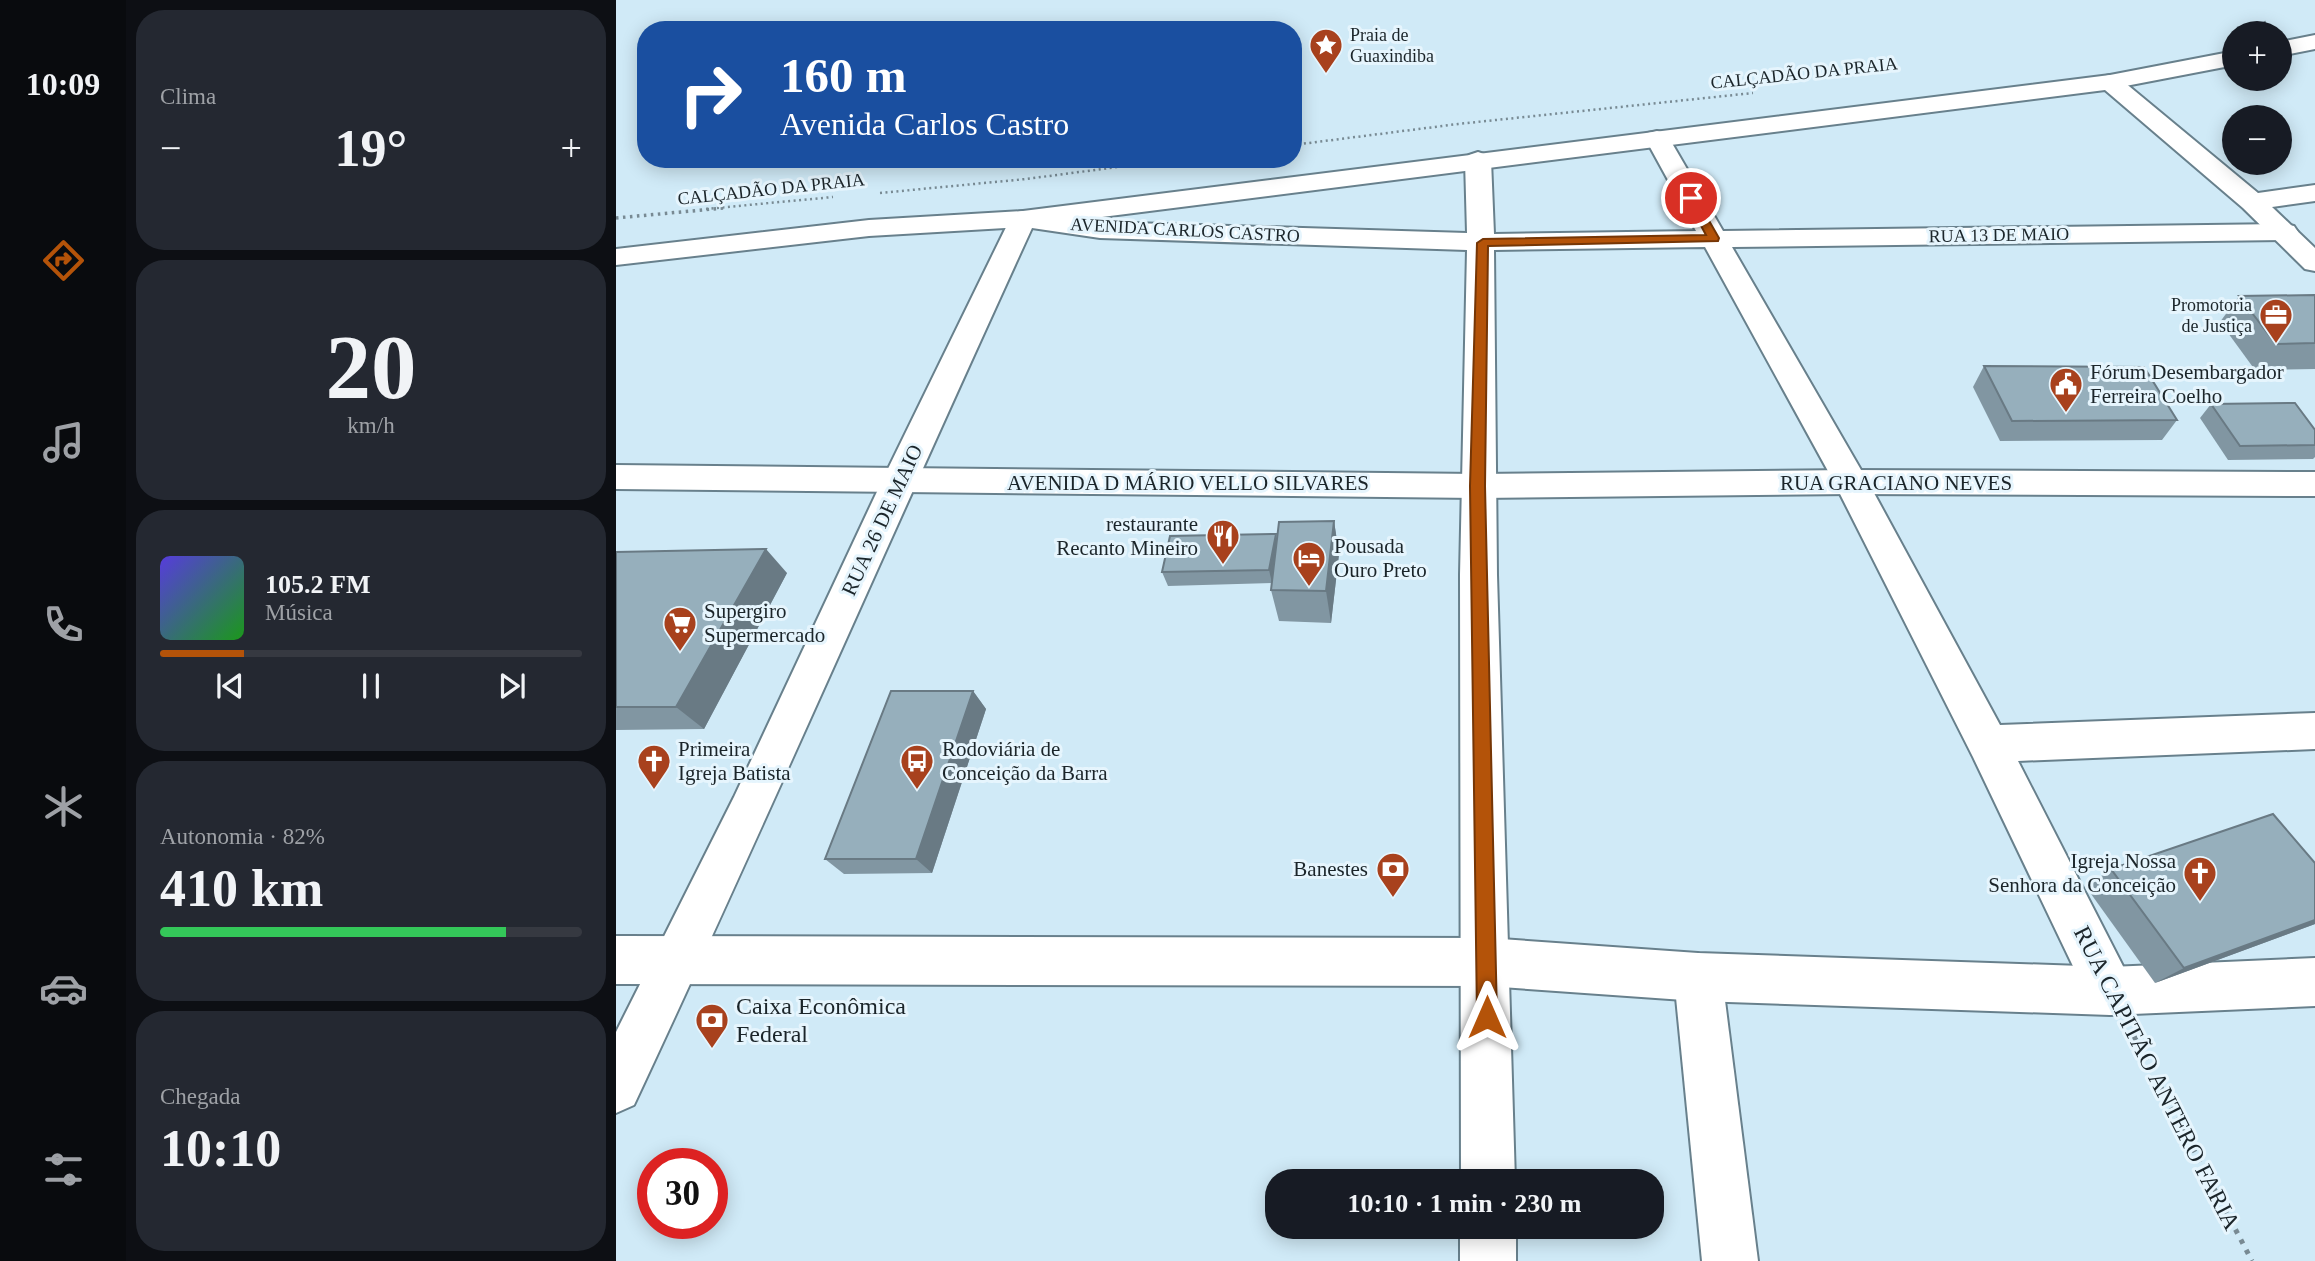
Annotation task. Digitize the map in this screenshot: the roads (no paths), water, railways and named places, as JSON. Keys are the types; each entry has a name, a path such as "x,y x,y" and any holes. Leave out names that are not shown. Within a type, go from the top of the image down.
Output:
{"street":[{"path":"2292,47 2315,42"},
{"path":"1023,219 2110,82 2222,60"},
{"path":"2110,82 2252,202 2315,263"},
{"name":"RUA CAPITÃO ANTERO FARIA","path":"1657,138 1851,482 1989,744 2110,991"},
{"path":"1478,160 1483,243 1478,486 1488,1169"},
{"path":"2252,202 2315,194"},
{"name":"AVENIDA CARLOS CASTRO","path":"616,257 869,228 1023,219 1100,230 1483,243 1714,238"},
{"name":"RUA 26 DE MAIO","path":"616,1087 755,798 899,481 1023,219"},
{"name":"RUA 13 DE MAIO","path":"1714,238 2284,232"},
{"name":"AVENIDA D MÁRIO VELLO SILVARES","path":"616,477 1478,486"},
{"name":"RUA GRACIANO NEVES","path":"1478,486 1851,482 2315,484"},
{"path":"1989,744 2310,740"},
{"path":"616,960 1487,962 1698,977 2110,991 2315,982"},
{"path":"1698,977 1730,1261"},
{"path":"1488,1239 1488,1261"}],"place":[{"name":"Praia de Guaxindiba","path":"1326,75"},
{"name":"Promotoria de Justiça","path":"2276,345"},
{"name":"Fórum Desembargador Ferreira Coelho","path":"2066,414"},
{"name":"restaurante Recanto Mineiro","path":"1223,566"},
{"name":"Pousada Ouro Preto","path":"1309,588"},
{"name":"Supergiro Supermercado","path":"680,653"},
{"name":"Primeira Igreja Batista","path":"654,791"},
{"name":"Rodoviária de Conceição da Barra","path":"917,791"},
{"name":"Banestes","path":"1393,899"},
{"name":"Igreja Nossa Senhora da Conceição","path":"2200,903"},
{"name":"Caixa Econômica Federal","path":"712,1050"}]}
